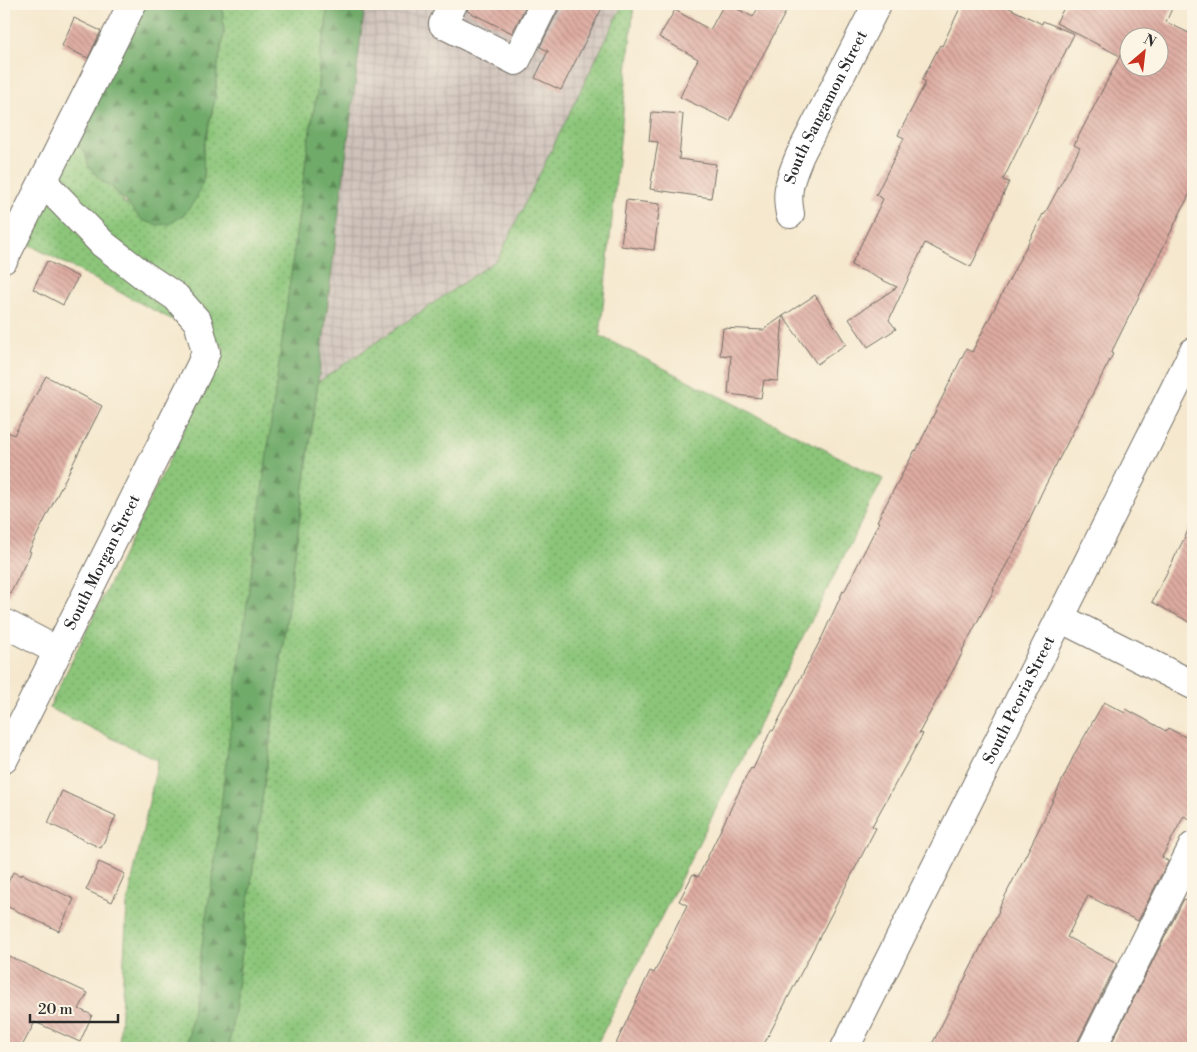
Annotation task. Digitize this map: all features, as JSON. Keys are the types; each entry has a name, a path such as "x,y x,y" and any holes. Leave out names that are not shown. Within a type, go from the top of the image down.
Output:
{"street":[{"path":"4,260 132,4"},
{"path":"453,4 442,24 516,61 544,4"},
{"name":"South Sangamon Street","path":"790,214 787,199 790,178 877,4"},
{"name":"South Morgan Street","path":"4,759 206,352 198,322 176,297 143,275 103,244 43,182"},
{"name":"South Peoria Street","path":"845,1048 1193,352"},
{"path":"1060,618 1193,685"},
{"path":"4,623 58,651"},
{"path":"1092,1048 1193,846"}],"shaded area":[{"path":"365,4 623,4 498,259 318,382"}],"green space":[{"path":"140,4 222,4 224,33 217,70 215,99 203,150 204,178 197,197 185,214 170,224 157,225 142,220 112,187 102,181 89,167 85,152 73,141"},
{"path":"222,4 327,4 326,29 320,52 318,87 309,137 213,879 187,1048 119,1048 127,905 158,760 49,708 224,347 24,242 73,141 85,152 89,167 102,181 112,187 126,205 204,178 203,150 215,99 217,70 224,33"},
{"path":"327,4 365,4 318,382 229,1048 187,1048 213,879 225,770 309,137 318,87 320,52 326,29"},
{"path":"623,4 634,4 600,336 883,479 595,1048 229,1048 318,382 498,259"}],"building":[{"path":"469,4 527,4 512,33 467,11"},
{"path":"560,4 604,4 561,90 535,78 548,51 540,47"},
{"path":"724,4 728,4 753,17 760,4 790,4 730,121 680,97 698,59 659,37 675,10 710,30"},
{"path":"962,4 1001,4 1042,24 1043,21 1074,34 1003,180 1009,182 971,267 925,243 889,320 896,329 868,347 849,319 897,287 851,265 883,199 876,195 904,138 898,135 926,82 922,80 940,45 942,46"},
{"path":"1066,4 1174,4 1166,22 1193,35 1193,187 1111,353 1113,354 1042,492 1021,538 919,733 923,734 872,826 876,828 762,1048 614,1048 650,971 654,973 687,905 679,901 693,874 698,877 744,781 751,768 753,769 771,730 773,731 823,635 843,591 879,522 877,521 916,451 966,349 972,352 1043,214 1080,148 1074,145 1120,56 1056,23"},
{"path":"74,18 101,31 88,58 62,46"},
{"path":"652,112 683,114 679,159 716,164 711,198 650,189 658,142 649,141"},
{"path":"626,200 660,204 654,250 621,246"},
{"path":"47,261 78,277 63,305 33,289"},
{"path":"815,295 846,344 817,364 783,316"},
{"path":"783,316 778,381 764,380 761,398 728,394 731,356 720,355 723,328 763,330"},
{"path":"46,376 102,406 29,551 31,552 4,606 4,430 14,435"},
{"path":"1193,521 1193,624 1152,602"},
{"path":"1104,702 1125,713 1126,709 1166,731 1168,728 1193,741 1193,821 1184,816 1162,857 1168,861 1138,921 1088,896 1067,937 1117,963 1076,1048 930,1048 1075,753"},
{"path":"62,791 116,816 101,848 48,823"},
{"path":"99,862 125,874 112,902 86,890"},
{"path":"13,872 21,876 22,874 74,899 59,931 4,905 4,891"},
{"path":"1184,899 1193,903 1193,1048 1109,1048"},
{"path":"4,954 88,993 79,1009 92,1015 80,1042 35,1022 21,1048 4,1048"}]}
